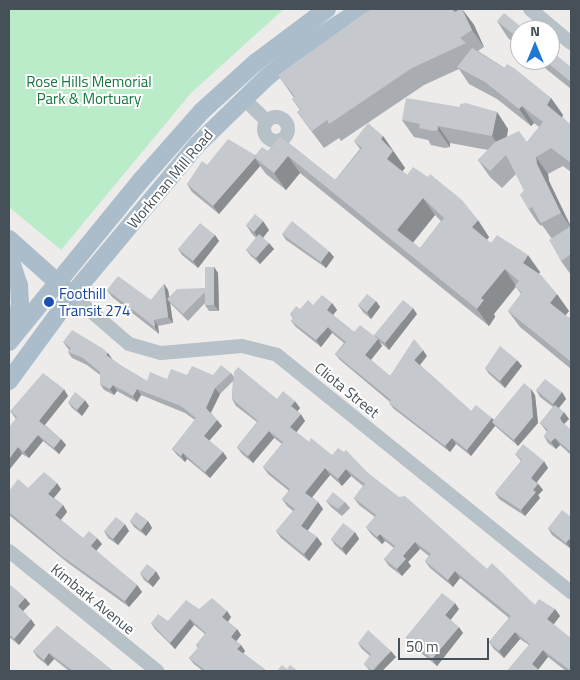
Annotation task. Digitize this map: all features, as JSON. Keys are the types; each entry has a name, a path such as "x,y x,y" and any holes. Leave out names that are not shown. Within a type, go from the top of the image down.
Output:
{"main road":[{"name":"Workman Mill Road","path":"12,339 148,172 229,85 327,9"},
{"name":"Workman Mill Road","path":"9,380 72,296 167,180 243,98 311,42 362,9"},
{"path":"167,180 163,171 168,159 222,98 229,85"},
{"path":"9,239 72,296"},
{"path":"9,255 18,284 20,304 12,339"}],"street":[{"path":"530,9 571,43"},
{"path":"243,98 262,118"},
{"name":"Cliota Street","path":"72,296 129,344 161,353 242,346 277,355 571,592"},
{"name":"Kimbark Avenue","path":"9,551 157,671"}],"green space":[{"name":"Rose Hills Memorial Park & Mortuary","path":"9,9 284,9 191,93 61,250 9,207"}],"building":[{"path":"373,9 453,9 454,12 462,9 472,30 460,38 466,43 412,68 329,124 327,120 312,131 297,112 301,110 292,99 295,97 278,75"},
{"path":"504,13 513,20 510,20 510,32 497,21"},
{"path":"472,48 504,68 507,64 510,66 510,70 516,70 551,98 547,105 571,125 571,163 551,148 536,157 537,164 561,213 541,223 532,207 529,209 520,195 524,190 506,155 490,171 478,160 495,142 519,131 527,142 543,122 522,106 519,109 485,82 457,67"},
{"path":"560,58 571,67 571,82 556,70 560,70"},
{"path":"406,98 460,107 460,104 466,103 497,112 492,136 438,126 438,130 433,131 419,128 420,124 402,120"},
{"path":"368,123 383,136 381,139 393,151 387,159 407,175 413,167 428,177 430,174 462,200 478,220 472,227 491,243 497,235 528,255 523,263 541,275 557,294 550,303 569,318 571,316 570,361 508,311 522,293 515,286 519,281 505,269 481,298 484,300 477,309 288,156 274,173 254,157 262,147 268,151 280,136 335,180 362,148 354,141","holes":["423,198 444,218 420,248 397,230"]},
{"path":"228,139 255,155 255,158 213,206 187,184 202,161 207,165"},
{"path":"255,214 263,221 254,232 246,225"},
{"path":"292,221 329,251 321,262 282,234"},
{"path":"200,223 215,235 193,261 178,249"},
{"path":"571,226 571,254 561,261 549,240"},
{"path":"259,234 269,243 256,258 246,250"},
{"path":"205,267 214,267 214,305 205,305 205,292 183,314 167,299 177,289 205,288"},
{"path":"118,276 151,300 164,284 168,317 154,320 155,327 107,290"},
{"path":"367,294 376,301 367,312 358,305"},
{"path":"322,295 332,303 327,310 354,332 360,325 378,339 365,355 390,376 414,339 423,350 414,360 471,411 476,405 492,418 467,450 452,438 445,446 389,403 391,400 335,354 346,342 328,327 316,340 291,321 294,317 290,314 296,306 300,309 308,300 313,305"},
{"path":"403,300 413,308 385,343 374,335"},
{"path":"72,330 102,348 108,353 106,355 147,381 150,372 167,379 171,369 187,375 192,366 213,375 221,365 231,373 215,388 206,408 217,420 204,436 223,452 205,472 183,453 181,456 172,449 196,418 181,406 137,389 133,396 113,385 110,389 100,384 100,372 83,358 68,352 71,348 63,342"},
{"path":"500,346 517,360 500,381 485,368"},
{"path":"238,367 277,399 283,391 295,401 291,406 301,414 290,427 309,442 311,438 332,455 338,448 344,452 346,450 368,473 399,497 405,496 487,569 492,563 535,605 539,599 555,609 547,619 571,638 571,671 543,650 532,664 538,671 507,671 530,644 515,632 499,651 489,642 511,616 455,571 448,580 425,561 431,554 415,542 403,556 406,559 397,569 384,559 395,546 380,534 377,537 366,527 376,515 354,498 365,484 346,469 338,479 325,468 305,493 318,502 301,526 317,537 304,554 276,531 295,509 282,499 290,489 263,467 283,442 269,431 248,456 237,447 258,421 232,399 234,372"},
{"path":"43,373 64,389 39,421 61,439 54,448 38,435 24,452 18,447 9,459 9,427 17,417 10,411"},
{"path":"545,379 562,392 553,404 536,390"},
{"path":"524,383 531,389 533,417 514,440 492,422"},
{"path":"75,392 85,400 77,410 68,402"},
{"path":"555,405 564,412 560,418 571,430 571,452 555,438 551,442 544,436 548,430 540,423"},
{"path":"523,444 544,461 531,478 538,484 533,490 536,492 521,510 495,493 522,460 515,454"},
{"path":"44,472 57,483 48,494 63,505 55,515 83,538 89,531 97,538 91,546 137,585 125,601 63,557 9,512 9,491 18,479 28,488"},
{"path":"333,492 345,502 338,509 326,501"},
{"path":"562,510 571,515 571,541 569,539 566,543 548,528"},
{"path":"136,512 148,521 141,530 130,521"},
{"path":"116,517 125,524 113,539 104,531"},
{"path":"343,523 355,532 342,548 331,539"},
{"path":"147,564 156,571 148,581 140,573"},
{"path":"9,584 25,598 18,606 31,619 14,639 9,634"},
{"path":"442,593 455,603 445,615 459,627 432,659 406,637"},
{"path":"212,598 227,611 222,617 237,629 231,637 241,645 237,649 267,671 206,671 189,658 199,647 196,645 206,633 190,619 170,643 151,623 158,614 168,621 186,600 199,609"},
{"path":"57,626 113,671 73,671 49,653 44,660 33,651"},
{"path":"368,630 391,651 372,671 364,664 371,654 358,643"},
{"path":"282,665 287,669 290,665 298,671 277,671"}],"place":[{"name":"Foothill Transit 274","path":"49,302"}]}
